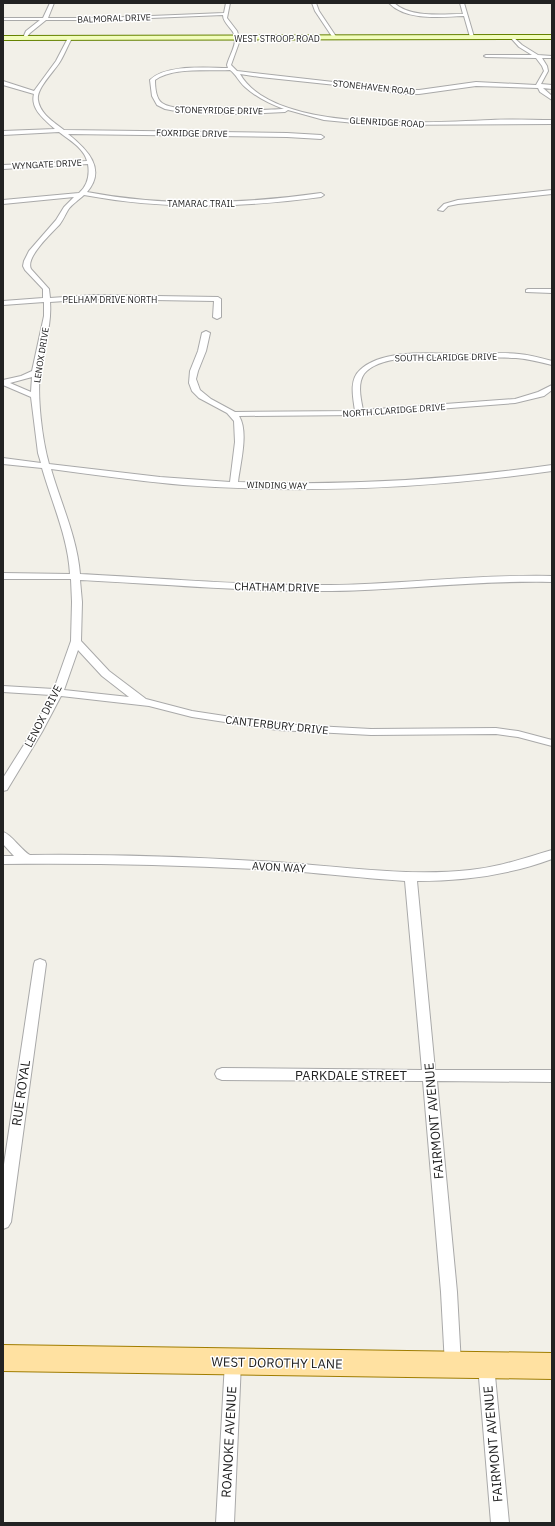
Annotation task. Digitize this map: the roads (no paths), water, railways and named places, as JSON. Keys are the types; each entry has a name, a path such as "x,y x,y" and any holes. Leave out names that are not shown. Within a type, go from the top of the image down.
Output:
{"main road":[{"name":"WEST STROOP ROAD","path":"3,38 552,37"},
{"name":"WEST DOROTHY LANE","path":"3,1358 552,1366"}],"street":[{"path":"25,38 28,32 45,19 52,3"},
{"path":"228,3 226,21 236,32 237,38 235,50 229,65 231,69"},
{"path":"314,3 317,11 335,37"},
{"path":"391,3 396,8 413,13 465,15"},
{"path":"462,3 472,37"},
{"name":"BALMORAL DRIVE","path":"3,19 226,14"},
{"path":"512,37 518,45 539,58 546,68 544,75 538,84 542,91 552,98"},
{"path":"70,38 58,61 35,93 38,108 41,113 85,151 91,162"},
{"path":"486,56 552,57"},
{"name":"STONEHAVEN ROAD","path":"231,69 236,72 273,78 355,85 404,92 419,92 476,84 552,87"},
{"name":"STONEYRIDGE DRIVE","path":"231,69 178,71 156,76 152,80 152,85 157,102 163,107 182,111 290,109"},
{"name":"GLENRIDGE ROAD","path":"236,72 241,80 254,92 266,100 290,109 336,119 382,124 415,125 552,122"},
{"path":"3,83 35,93"},
{"name":"FOXRIDGE DRIVE","path":"3,133 61,131 236,133 321,137"},
{"name":"WYNGATE DRIVE","path":"3,167 91,162"},
{"name":"LENOX DRIVE","path":"3,786 37,732 58,692 76,641 76,577 74,558 66,525 57,504 42,453 35,396 36,372 48,316 46,289 28,270 27,261 31,252 59,221 66,208 90,184 92,170 91,162"},
{"path":"441,210 446,205 458,202 552,192"},
{"name":"TAMARAC TRAIL","path":"3,202 81,194 119,199 203,205 262,202 320,195"},
{"path":"528,292 552,291"},
{"name":"PELHAM DRIVE NORTH","path":"3,303 94,297 218,299 217,318"},
{"path":"206,333 202,350 192,376 192,382 198,392 206,399 233,414 239,422 237,464 234,484"},
{"name":"SOUTH CLARIDGE DRIVE","path":"359,413 356,384 358,377 366,368 382,360 409,356 509,356 527,357 552,363"},
{"path":"3,382 23,378 36,372"},
{"path":"3,382 35,396"},
{"name":"NORTH CLARIDGE DRIVE","path":"233,414 359,413 515,401 537,395 552,386"},
{"name":"WINDING WAY","path":"3,461 138,478 234,484 325,486 379,485 481,477 552,468"},
{"name":"CHATHAM DRIVE","path":"3,576 76,577 195,584 306,588 416,585 508,579 552,579"},
{"path":"76,641 98,667 112,680 128,692 149,703"},
{"name":"CANTERBURY DRIVE","path":"3,689 58,692 149,703 192,714 278,727 371,732 496,731 518,734 552,743"},
{"path":"3,836 18,853 27,859"},
{"name":"AVON WAY","path":"3,860 27,859 191,862 313,869 411,877 449,876 486,872 552,854"},
{"name":"FAIRMONT AVENUE","path":"411,877 430,1076 454,1365"},
{"name":"RUE ROYAL","path":"3,1222 40,964"},
{"name":"PARKDALE STREET","path":"222,1074 552,1076"},
{"name":"ROANOKE AVENUE","path":"225,1523 233,1362"},
{"name":"FAIRMONT AVENUE","path":"486,1365 500,1523"}]}
